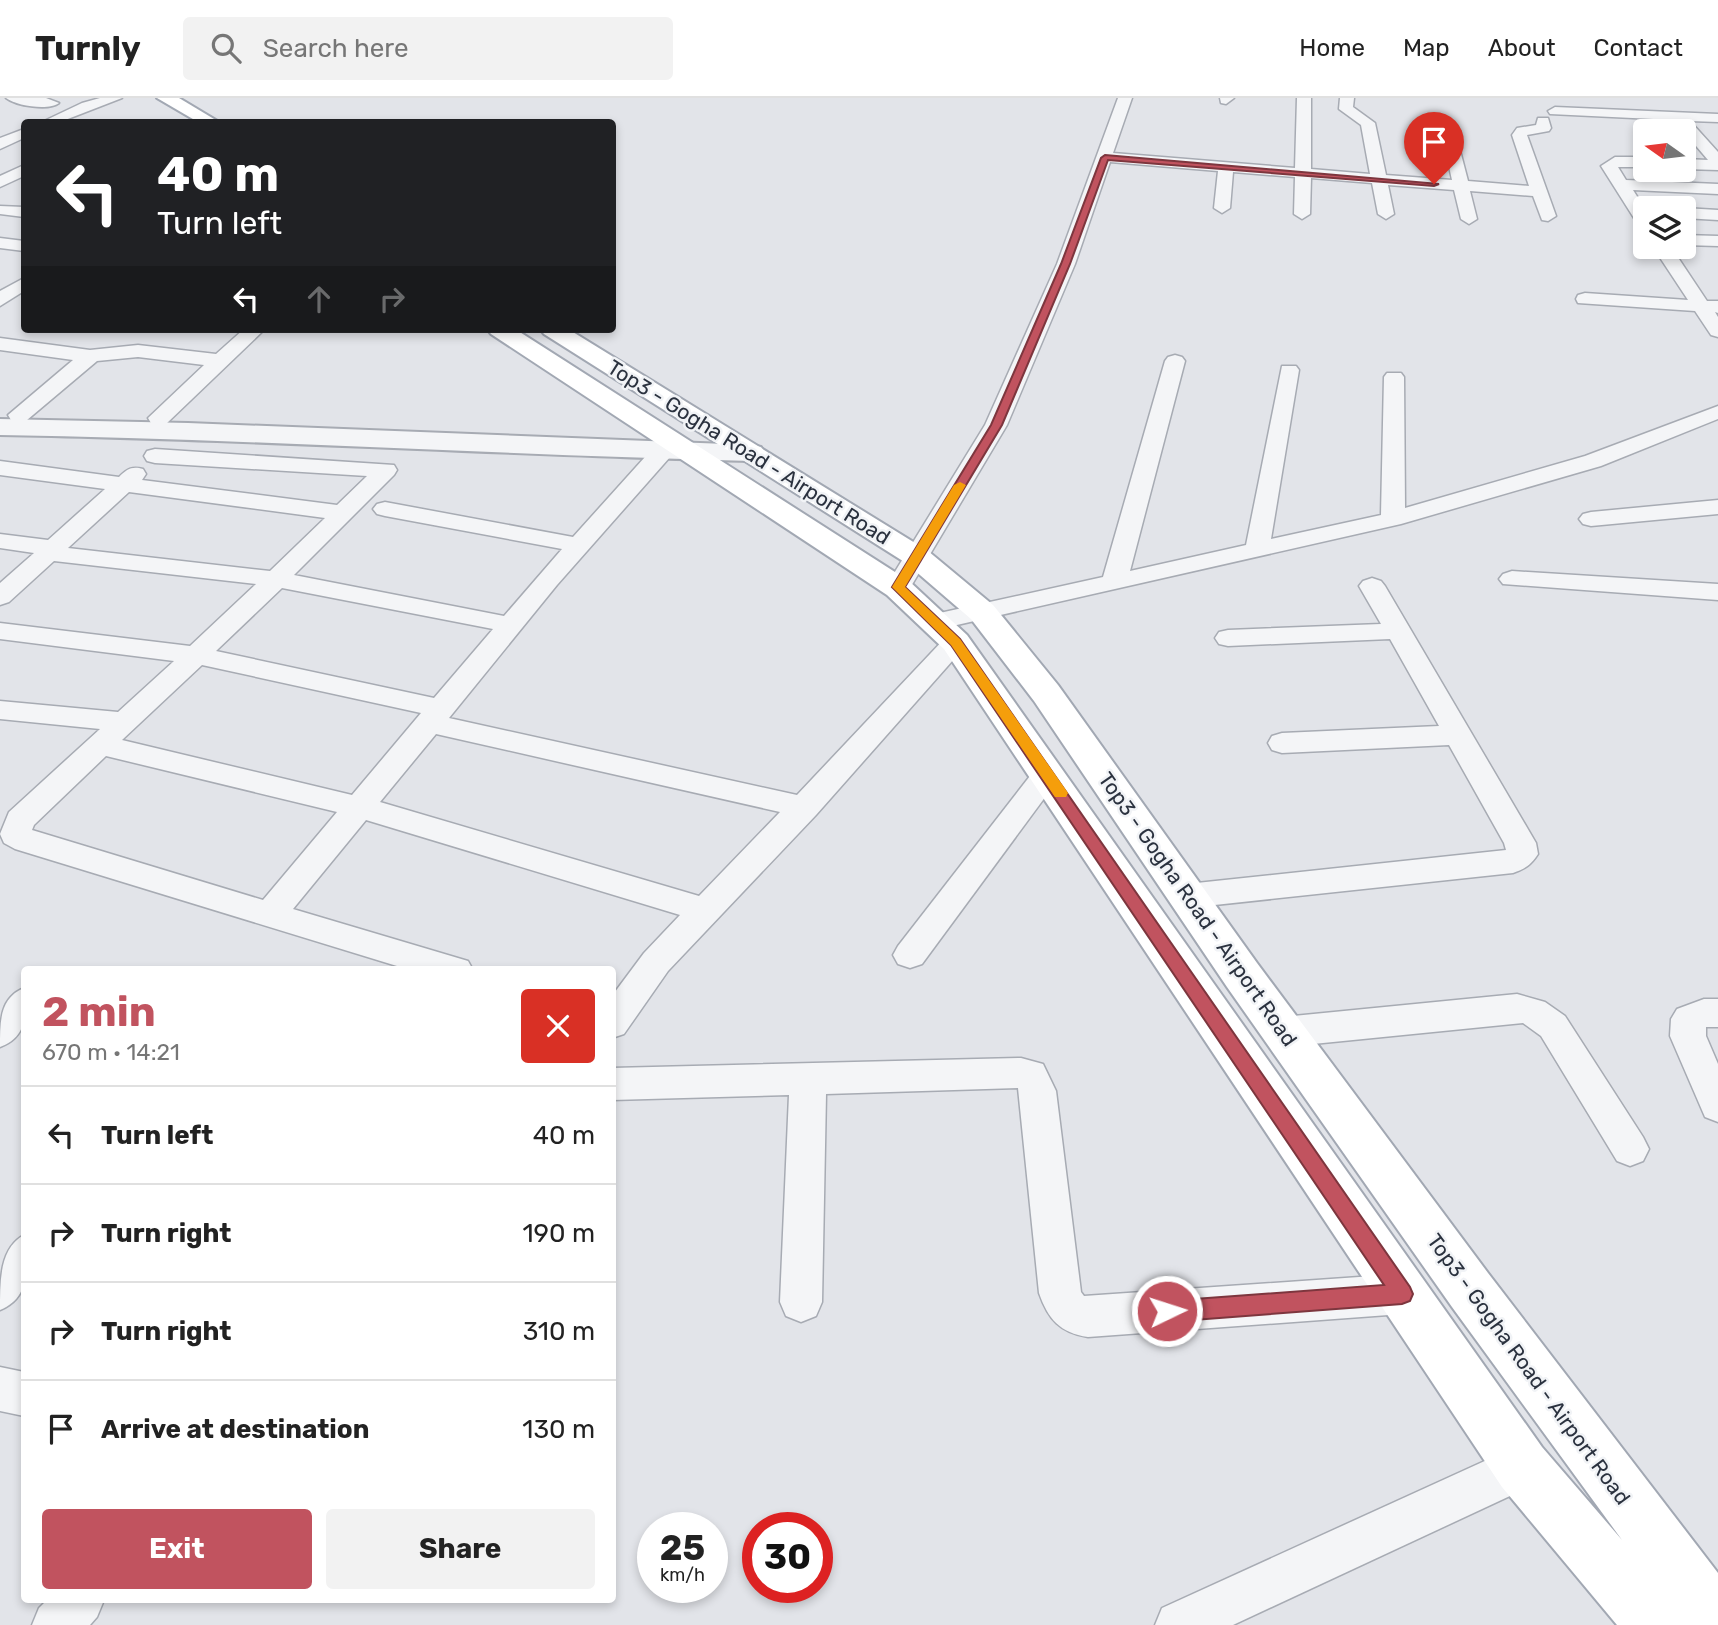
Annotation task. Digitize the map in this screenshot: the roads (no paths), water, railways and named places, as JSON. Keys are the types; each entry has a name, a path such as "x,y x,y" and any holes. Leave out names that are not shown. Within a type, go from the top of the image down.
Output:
{"main road":[{"path":"166,98 204,119"},
{"path":"146,104 171,119"},
{"path":"505,333 672,447 907,572"},
{"name":"Top3 - Gogha Road - Airport Road","path":"558,333 740,446 907,572 957,625 1046,693 1283,1032 1469,1290 1718,1622"},
{"path":"957,625 1047,774 1522,1466 1656,1625"}],"street":[{"path":"57,119 114,98"},
{"path":"907,572 996,425 1066,264 1125,98"},
{"path":"1301,214 1304,98"},
{"path":"1347,98 1346,109 1368,123 1386,214"},
{"path":"0,110 20,99 52,103"},
{"path":"1548,216 1519,135 1522,131 1544,128 1549,116 1718,118"},
{"path":"0,127 21,131"},
{"path":"0,144 21,134"},
{"path":"1449,135 1469,219"},
{"path":"1696,143 1718,163"},
{"path":"1105,158 1539,192"},
{"path":"1633,162 1610,163 1620,185 1633,202"},
{"path":"1696,164 1718,163"},
{"path":"1222,208 1226,167"},
{"path":"0,181 21,171"},
{"path":"1620,185 1718,189"},
{"path":"2,210 21,212"},
{"path":"1696,214 1718,215"},
{"path":"1696,240 1718,241"},
{"path":"0,243 21,246"},
{"path":"1672,259 1710,306 1718,331"},
{"path":"0,299 21,285"},
{"path":"0,299 21,302"},
{"path":"1586,299 1710,306"},
{"path":"159,418 251,333"},
{"path":"0,344 90,356"},
{"path":"6,419 90,356 104,352 127,351 220,361"},
{"path":"1114,582 1175,360"},
{"path":"1257,550 1289,370"},
{"path":"1393,519 1394,377"},
{"path":"616,1016 656,962 703,910 745,871 805,807 957,625 1114,582 1393,519 1592,461 1718,412"},
{"path":"6,419 159,418 672,447"},
{"path":"6,419 186,429 672,447 740,446"},
{"path":"0,597 186,429"},
{"path":"269,915 579,545 672,447"},
{"path":"155,456 386,470 101,745 10,819 15,835 26,841 442,966"},
{"path":"0,468 343,513"},
{"path":"1591,519 1718,507"},
{"path":"385,509 579,545"},
{"path":"0,541 276,579 511,625"},
{"path":"1513,579 1716,596"},
{"path":"1187,896 1513,861 1522,855 1520,843 1372,586"},
{"path":"0,631 196,655 805,807"},
{"path":"1228,638 1398,631"},
{"path":"0,710 125,722"},
{"path":"1282,743 1458,735"},
{"path":"101,745 359,807 703,910"},
{"path":"910,955 1047,774"},
{"path":"0,1032 21,1006"},
{"path":"1283,1032 1517,1008 1530,1010 1541,1015 1553,1026 1630,1149"},
{"path":"1718,1013 1704,1013 1689,1019 1688,1036 1718,1106"},
{"path":"616,1084 1021,1073 1030,1075 1038,1091 1060,1293 1064,1306 1075,1315 1088,1317 1402,1294"},
{"path":"801,1303 808,1079"},
{"path":"0,1290 21,1258"},
{"path":"0,1389 21,1393"},
{"path":"1179,1625 1522,1466"},
{"path":"56,1625 77,1603"}]}
